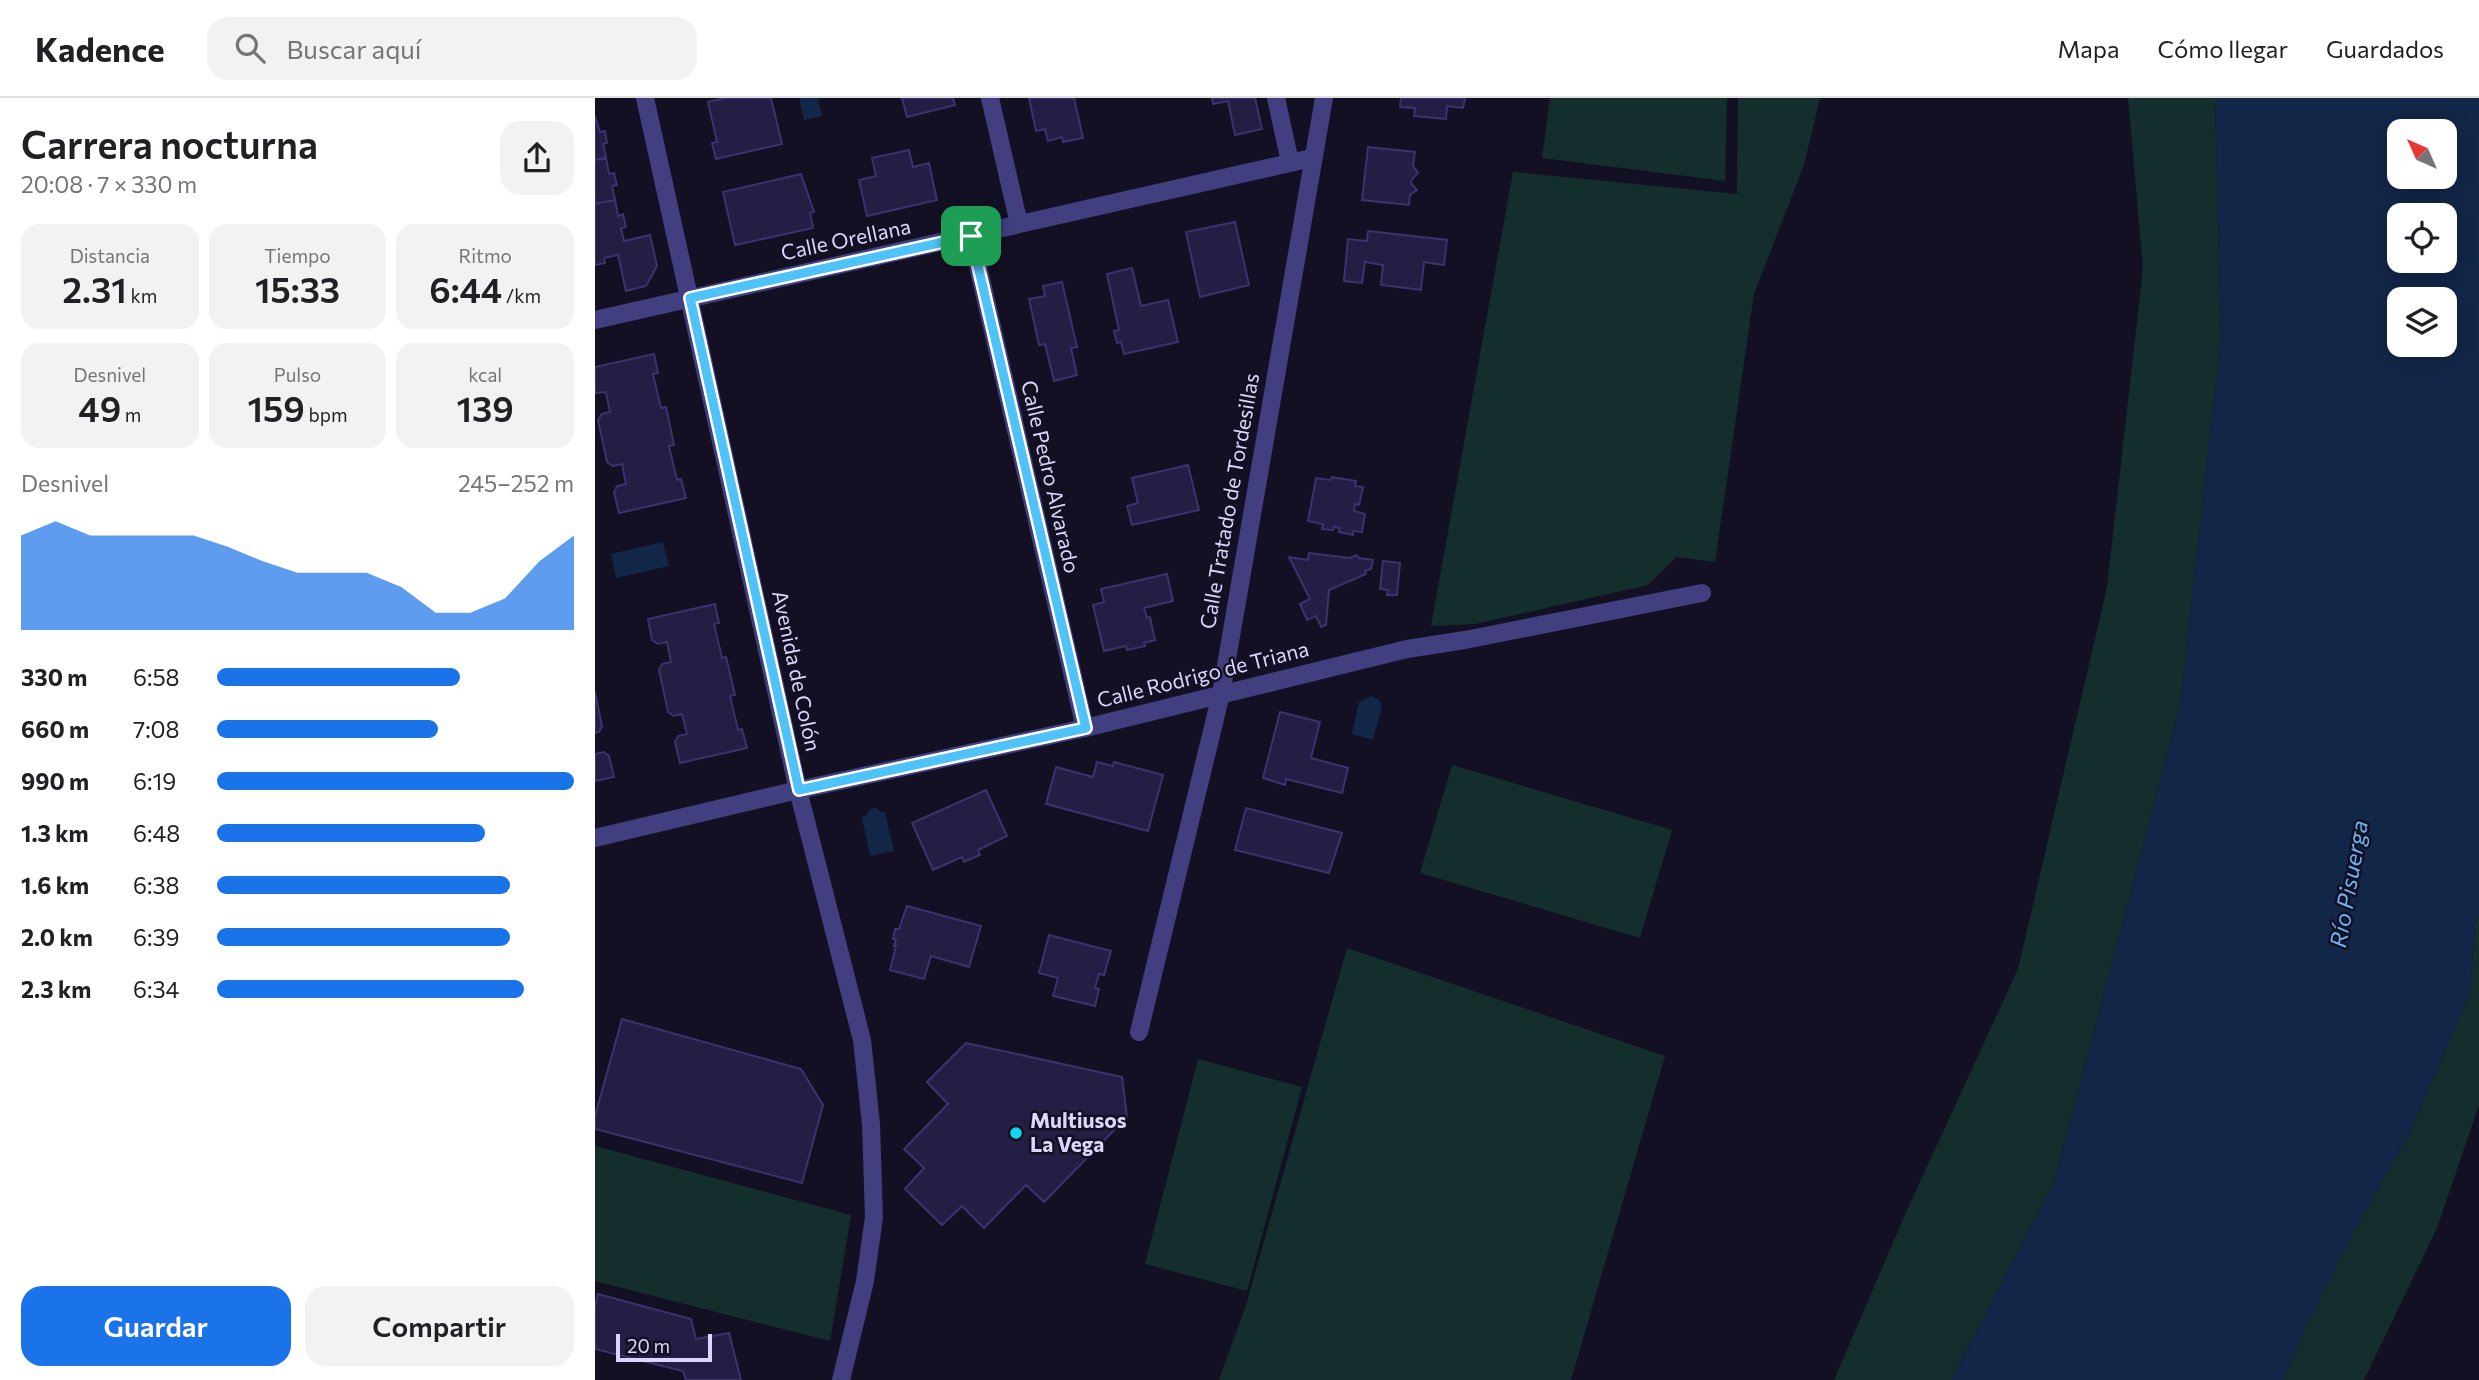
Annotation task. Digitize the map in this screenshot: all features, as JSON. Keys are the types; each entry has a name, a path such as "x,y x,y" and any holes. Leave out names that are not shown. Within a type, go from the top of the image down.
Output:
{"street":[{"name":"Avenida de Colón","path":"645,98 799,790 862,1040 871,1124 874,1217 865,1281 841,1380"},
{"path":"990,98 1019,224"},
{"path":"1276,98 1290,162"},
{"name":"Calle Tratado de Tordesillas","path":"1139,1032 1221,694 1324,98"},
{"name":"Calle Orellana","path":"595,320 1312,158"},
{"name":"Calle Pedro Alvarado","path":"971,236 1086,728"},
{"name":"Calle Rodrigo de Triana","path":"595,838 799,790 1086,728 1407,649 1702,593"}],"green space":[{"path":"1550,98 1727,98 1725,181 1542,158"},
{"path":"1738,98 1820,98 1804,165 1754,294 1715,562 1676,557 1648,585 1475,624 1431,626 1513,172 1737,194"},
{"path":"2128,98 2215,98 2221,337 2180,706 2054,1183 1951,1380 1834,1380 1907,1210 2018,969 2107,587 2143,268"},
{"path":"1452,765 1672,830 1640,938 1420,873"},
{"path":"2479,915 2479,1105 2437,1228 2364,1380 2284,1380 2301,1337 2353,1233 2410,1132 2470,993 2475,923"},
{"path":"1347,948 1665,1056 1571,1380 1219,1380 1246,1305"},
{"path":"1198,1059 1302,1087 1247,1291 1145,1264"},
{"path":"595,1146 851,1215 830,1341 595,1281"}],"water":[{"path":"799,98 818,98 822,116 804,120"},
{"name":"Río Pisuerga","path":"2215,98 2479,98 2479,915 2475,923 2470,993 2410,1132 2353,1233 2301,1337 2284,1380 1951,1380 2054,1183 2180,706 2221,337"},
{"path":"663,542 669,566 616,578 611,554"},
{"path":"1371,696 1379,700 1382,706 1373,740 1352,734 1359,702"},
{"path":"876,808 885,812 894,851 870,856 862,817 866,816 870,809"}],"building":[{"path":"725,98 771,98 782,144 716,159 712,143 717,142 708,102"},
{"path":"902,98 953,98 955,105 907,117"},
{"path":"1029,98 1074,98 1083,138 1063,142 1062,137 1048,141 1045,129 1036,131"},
{"path":"1212,98 1255,98 1262,129 1235,135 1228,101 1213,104"},
{"path":"1401,98 1465,98 1463,108 1447,106 1446,119 1414,116 1415,108 1400,107"},
{"path":"595,116 600,132 605,131 607,143 603,144 606,158 595,160"},
{"path":"1368,147 1415,152 1413,166 1418,173 1411,183 1417,190 1410,195 1409,205 1362,200"},
{"path":"909,150 913,167 929,163 937,200 867,216 859,180 876,176 872,158"},
{"path":"606,158 609,174 614,173 617,185 612,186 615,200 595,204 595,160"},
{"path":"801,174 814,212 810,213 813,228 735,245 723,192"},
{"path":"615,200 618,216 623,214 626,227 621,228 624,241 650,235 657,266 646,286 626,291 618,255 604,258 605,263 595,265 595,204"},
{"path":"1235,222 1249,285 1200,297 1186,232"},
{"path":"1368,231 1447,240 1444,265 1424,262 1421,290 1381,285 1383,265 1365,262 1362,283 1344,281 1348,239 1367,241"},
{"path":"1132,268 1141,306 1168,300 1178,342 1124,354 1121,342 1117,343 1114,331 1119,330 1107,274"},
{"path":"1062,282 1077,347 1071,348 1077,375 1054,381 1045,344 1039,345 1029,299 1045,296 1043,286"},
{"path":"654,354 658,373 653,374 661,408 666,407 674,445 669,446 677,480 681,479 686,498 619,513 614,492 617,486 626,484 622,464 613,466 607,462 598,420 602,414 610,412 606,392 595,393 595,367"},
{"path":"1188,465 1199,510 1132,525 1127,506 1138,503 1132,478"},
{"path":"1332,477 1356,481 1355,486 1363,487 1359,505 1355,504 1354,511 1365,514 1362,532 1353,531 1353,535 1339,532 1340,528 1322,529 1323,524 1308,521 1316,478 1331,480"},
{"path":"1309,553 1350,558 1357,555 1359,558 1373,560 1371,569 1365,571 1366,574 1329,590 1326,625 1321,627 1316,616 1307,620 1300,604 1310,599 1289,557 1308,560"},
{"path":"1383,561 1400,563 1397,595 1387,595 1388,590 1380,589"},
{"path":"1167,574 1173,601 1144,608 1147,618 1150,617 1155,640 1144,643 1145,646 1127,650 1126,646 1104,651 1093,605 1104,602 1101,589"},
{"path":"715,604 719,623 714,624 722,658 726,657 735,695 730,696 738,730 742,729 747,748 680,763 675,742 678,736 687,734 682,714 674,716 668,712 659,670 662,664 671,662 667,642 658,644 652,640 648,619"},
{"path":"595,692 602,726 599,732 595,733"},
{"path":"1280,712 1320,722 1311,758 1348,768 1342,793 1286,779 1285,785 1263,778"},
{"path":"604,752 609,756 614,777 595,781 595,754"},
{"path":"1097,762 1113,766 1114,762 1163,775 1148,831 1046,804 1056,767 1093,777"},
{"path":"986,790 1007,836 978,850 980,855 964,862 962,857 933,870 912,823"},
{"path":"1246,808 1342,833 1329,873 1235,850"},
{"path":"907,906 981,926 969,967 931,956 924,979 890,970 896,946 896,939 893,939 895,929 899,929"},
{"path":"1049,935 1111,951 1104,975 1099,974 1095,988 1099,989 1095,1006 1053,996 1058,978 1039,973"},
{"path":"622,1019 801,1069 823,1105 802,1183 595,1129 595,1116"},
{"name":"Multiusos La Vega","path":"966,1043 1122,1077 1127,1117 1044,1202 1026,1185 984,1228 962,1206 942,1225 905,1189 924,1168 904,1149 948,1104 927,1082"},
{"path":"598,1294 691,1319 696,1339 729,1333 741,1380 686,1380 683,1371 595,1349 595,1307"}],"place":[{"name":"Multiusos La Vega","path":"1016,1133"}],"route":[{"path":"971,236 1086,728 799,790 690,298 971,236"}]}
